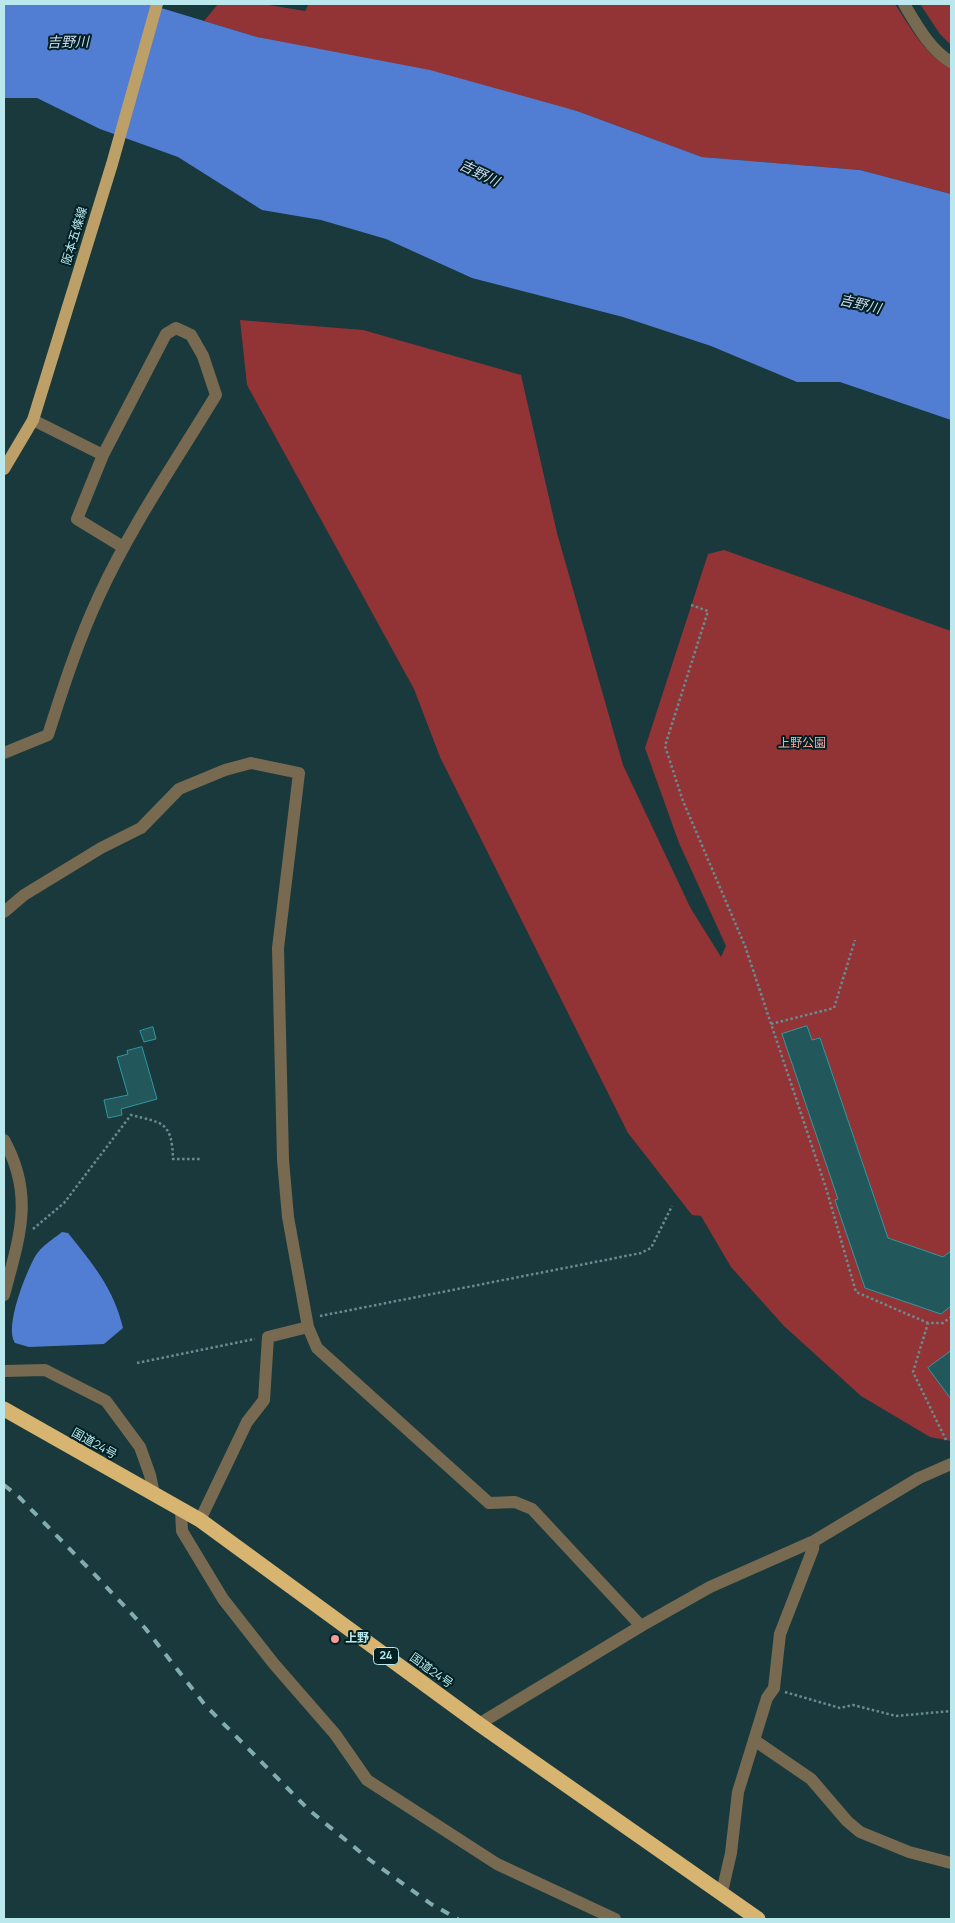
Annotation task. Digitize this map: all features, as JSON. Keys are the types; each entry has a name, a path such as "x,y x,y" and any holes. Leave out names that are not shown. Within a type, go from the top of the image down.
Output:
{"highway":[{"name":"国道24号","path":"4,1410 200,1520 479,1724 722,1892 758,1919"}],"main road":[{"name":"阪本五條線","path":"4,469 33,420 112,164 157,4"}],"street":[{"path":"904,4 931,43 943,57 951,62"},
{"path":"4,753 48,735 66,675 80,639 123,547 216,395 203,356 191,335 176,328 166,334 103,455 78,519 123,547"},
{"path":"33,420 103,455"},
{"path":"4,912 24,895 101,848 141,828 179,789 225,770 251,763 299,773 278,957 284,1169 288,1217 307,1322 317,1348 490,1503 515,1502 532,1508 641,1626"},
{"path":"4,1140 15,1161 22,1191 20,1235 4,1296"},
{"path":"200,1520 247,1422 264,1400 268,1337 307,1322"},
{"path":"4,1371 45,1370 106,1401 140,1447 150,1475 154,1494"},
{"path":"479,1724 641,1626 710,1587 814,1541 919,1478 951,1464"},
{"path":"181,1510 182,1531 222,1599 274,1664 335,1734 367,1780 497,1864 615,1919"},
{"path":"722,1892 732,1853 738,1792 767,1698 774,1688 780,1634 813,1549 814,1541"},
{"path":"754,1740 811,1779 847,1821 860,1832 909,1852 951,1863"}],"path":[{"path":"691,605 708,611 664,746 683,801 745,946 826,1188 856,1292 928,1323 943,1323 951,1317"},
{"path":"771,1024 834,1008 855,940"},
{"path":"20,1235 33,1229 64,1203 131,1115 151,1119 166,1128 171,1135 173,1159 200,1159"},
{"path":"307,1322 641,1253 651,1248 672,1206"},
{"path":"928,1323 913,1372 946,1440"},
{"path":"137,1363 268,1337"},
{"path":"774,1688 840,1708 852,1704 896,1716 951,1711"}],"green space":[{"path":"218,4 263,4 305,11 309,4 895,4 926,49 951,68 951,194 860,170 702,157 577,111 257,37 204,21"},
{"path":"920,4 951,4 951,45 940,34"},
{"name":"上野公園","path":"240,320 363,330 521,375 557,533 623,765 690,907 721,957 726,946 679,843 645,748 708,554 724,550 951,631 951,1441 930,1437 861,1396 784,1326 731,1267 701,1216 692,1215 628,1133 440,757 414,689 247,385"}],"water":[{"name":"吉野川","path":"4,4 148,4 257,37 430,70 577,111 702,157 860,170 951,194 951,420 840,382 797,382 711,346 623,317 472,278 386,239 321,220 262,210 178,157 100,129 37,98 4,98"},
{"path":"62,1232 68,1233 102,1278 114,1301 123,1328 104,1344 29,1347 15,1343 12,1335 14,1313 27,1274 38,1252"}],"building":[{"path":"807,1026 812,1040 820,1038 888,1238 943,1257 951,1251 951,1306 941,1314 865,1288 835,1200 838,1199 782,1034"},
{"path":"153,1027 156,1039 144,1042 140,1031"},
{"path":"142,1047 157,1099 121,1109 122,1115 108,1118 104,1100 128,1095 117,1057 128,1054 127,1051"},
{"path":"951,1351 951,1399 928,1368"}],"railway":[{"path":"4,1485 19,1497 145,1628 205,1705 309,1810 370,1860 431,1904 458,1919"}],"place":[{"name":"上野","path":"335,1639"}]}
